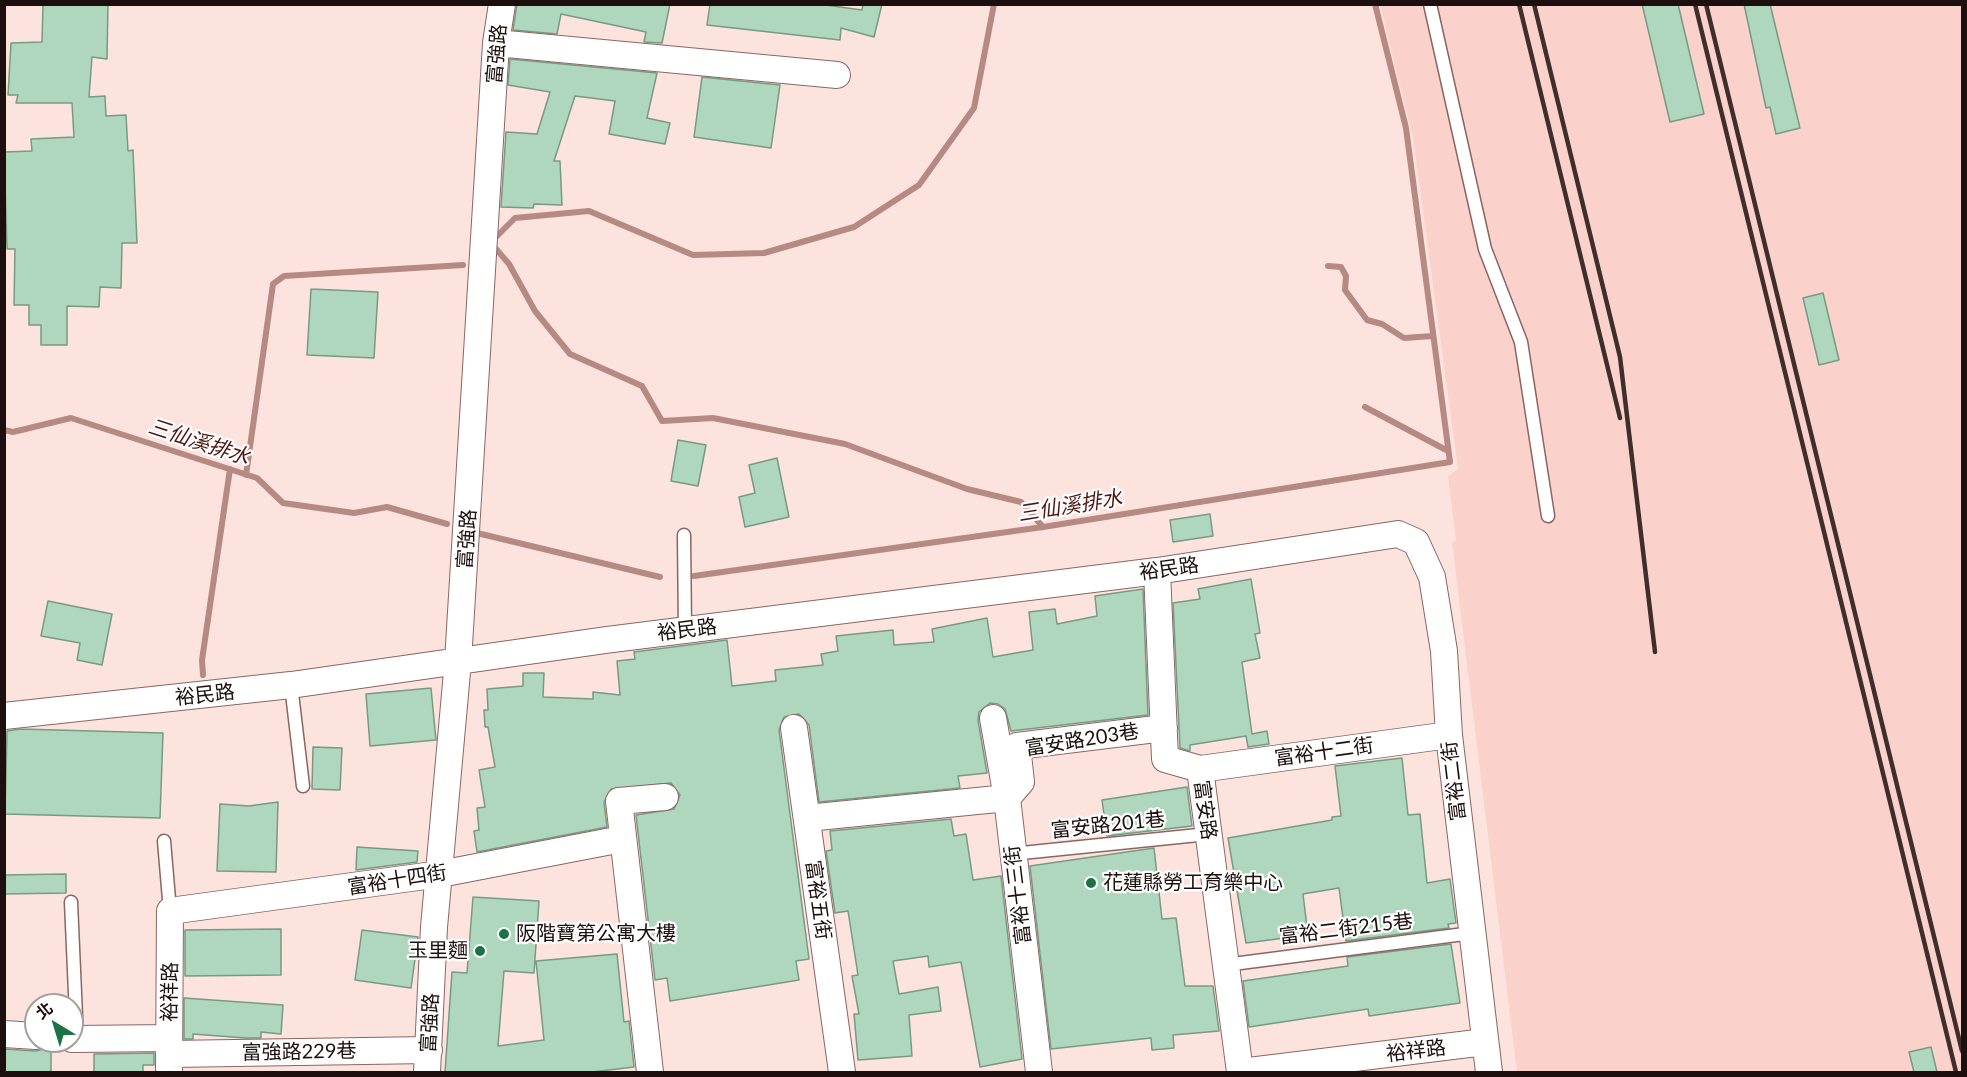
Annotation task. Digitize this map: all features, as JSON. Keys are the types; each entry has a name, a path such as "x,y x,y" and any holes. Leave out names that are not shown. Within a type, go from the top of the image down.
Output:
{"street":[{"name":"富強路","path":"428,1061 434,927 458,661 496,43 502,4"},
{"path":"496,43 837,75"},
{"name":"富裕二街","path":"1368,537 1398,534 1416,542 1432,577 1444,651 1449,735 1489,1072"},
{"name":"裕民路","path":"4,716 291,685 685,631 1157,571 1368,537"},
{"name":"富安路","path":"1157,571 1165,759 1200,769 1240,1072"},
{"name":"富裕十三街","path":"993,718 1007,798 1039,1072"},
{"name":"富安路203巷","path":"1007,798 1020,782 1017,746 1164,728"},
{"name":"富裕五街","path":"794,729 842,1072"},
{"name":"富裕十二街","path":"1200,769 1449,735"},
{"path":"650,1072 619,801 665,797"},
{"path":"807,818 1007,798"},
{"name":"富裕十四街","path":"170,911 440,874 622,839"},
{"name":"裕祥路","path":"169,1055 170,911"},
{"path":"4,1034 24,1035"},
{"name":"富強路229巷","path":"84,1041 169,1055 428,1061"},
{"name":"裕祥路","path":"1240,1072 1485,1042"}],"lane":[{"path":"1430,4 1485,249 1521,342 1548,516"},
{"path":"684,535 685,631"},
{"path":"291,685 303,786"},
{"name":"富安路201巷","path":"1012,854 1208,834"},
{"path":"164,841 170,911"},
{"path":"71,902 74,993"},
{"name":"富裕二街215巷","path":"1225,965 1472,933"}],"shaded area":[{"path":"1380,5 1962,5 1962,1072 1517,1072 1452,542 1456,541 1448,476 1458,469 1413,138"}],"building":[{"path":"43,4 108,4 107,59 92,57 89,97 105,96 106,116 126,115 128,151 133,150 137,243 122,243 121,288 100,287 99,307 67,306 67,345 41,345 41,325 29,325 29,305 14,305 15,249 7,249 4,152 32,151 31,139 74,137 72,103 16,103 18,95 8,95 11,43 42,42"},
{"path":"517,4 670,4 662,43 644,42 646,32 561,14 557,34 513,30"},
{"path":"710,4 818,4 862,10 863,4 882,4 874,37 841,28 840,40 707,25"},
{"path":"1642,4 1678,4 1704,114 1670,122"},
{"path":"1744,4 1770,4 1800,128 1776,134 1770,107 1766,108"},
{"path":"510,59 657,73 647,118 670,123 665,144 609,134 615,101 575,96 554,161 560,161 562,205 534,204 533,208 501,207 506,132 537,134 550,92 508,85"},
{"path":"702,77 780,85 771,148 694,137"},
{"path":"311,289 378,292 374,358 307,355"},
{"path":"1823,293 1839,360 1819,365 1803,298"},
{"path":"678,440 706,445 698,486 671,481"},
{"path":"777,458 789,517 745,527 739,497 755,493 749,465"},
{"path":"1210,514 1213,536 1173,542 1170,520"},
{"path":"1251,579 1260,633 1255,634 1260,658 1242,662 1252,734 1267,731 1269,744 1248,747 1246,736 1190,745 1190,751 1180,748 1173,603 1200,599 1198,589"},
{"path":"1143,589 1148,715 1011,731 1005,709 998,704 990,703 979,712 978,720 987,773 958,776 960,788 819,802 809,725 799,714 784,717 779,730 809,959 796,961 799,980 670,1001 667,978 655,980 636,815 674,809 680,795 671,783 611,789 604,802 607,827 477,852 474,831 479,830 477,808 485,807 479,770 495,767 488,727 485,727 484,710 488,710 487,689 523,686 523,673 544,673 543,697 593,699 593,692 620,695 617,661 635,659 634,652 727,640 732,686 776,681 775,670 823,665 821,654 838,651 836,636 893,630 894,645 934,642 932,629 987,618 993,657 1033,650 1029,612 1055,609 1057,624 1097,616 1095,596"},
{"path":"48,601 112,614 102,665 77,660 80,643 41,636"},
{"path":"431,688 436,740 370,746 366,694"},
{"path":"21,729 163,733 160,818 5,814 7,731"},
{"path":"313,747 342,748 340,790 312,789"},
{"path":"1402,758 1408,815 1420,814 1427,883 1450,879 1456,923 1448,924 1449,928 1346,941 1339,888 1303,894 1308,935 1246,943 1228,838 1332,820 1332,817 1341,816 1335,766"},
{"path":"1187,787 1192,826 1107,836 1102,800"},
{"path":"278,802 276,872 217,871 220,804 249,806"},
{"path":"951,819 954,836 966,834 973,880 1001,876 1022,1059 980,1067 961,962 929,967 928,956 893,961 899,994 938,987 941,1011 909,1015 912,1056 858,1060 854,1014 859,1014 852,976 858,975 848,911 835,913 826,851 832,850 830,831"},
{"path":"357,847 418,851 417,862 356,870"},
{"path":"1154,848 1162,919 1176,918 1185,986 1213,986 1219,1031 1173,1035 1174,1048 1152,1050 1151,1038 1051,1049 1030,866"},
{"path":"66,874 66,893 4,894 4,875"},
{"path":"473,897 539,901 534,973 504,971 498,1046 544,1040 536,961 617,954 624,1022 629,1021 634,1067 592,1072 445,1072 452,972 467,973"},
{"path":"281,929 281,975 185,976 185,930"},
{"path":"362,930 418,937 411,988 355,980"},
{"path":"1451,944 1460,1003 1369,1016 1368,1009 1249,1027 1243,981 1348,966 1347,957"},
{"path":"184,998 283,1005 281,1034 261,1032 261,1038 245,1038 193,1034 193,1039 184,1039"},
{"path":"1931,1047 1937,1072 1914,1072 1909,1052"},
{"path":"4,1049 24,1050 24,1053 51,1053 51,1072 4,1072"},
{"path":"154,1053 154,1065 143,1065 143,1072 94,1072 94,1054"}],"waterway":[{"path":"492,241 515,218 589,211 693,255 764,253 854,227 919,185 974,108 994,4"},
{"name":"三仙溪排水","path":"694,576 1043,527 1450,462 1406,128 1375,4"},
{"path":"491,243 509,264 535,311 570,354 642,386 662,421 713,418 845,444 967,489 1021,502 1043,527"},
{"path":"246,475 273,284 284,276 463,265"},
{"path":"1328,266 1341,267 1346,276 1345,290 1367,320 1382,324 1404,338 1433,336"},
{"path":"1365,407 1448,451"},
{"name":"三仙溪排水","path":"4,430 13,432 71,418 257,478 283,503 354,513 387,507 447,524"},
{"path":"203,675 202,660 230,469"},
{"name":"三仙溪排水","path":"477,533 660,577"}],"railway":[{"path":"1519,4 1620,418"},
{"path":"1534,4 1620,357 1655,652"},
{"path":"1695,4 1956,1072"},
{"path":"1706,4 1962,1051"}],"place":[{"name":"花蓮縣勞工育樂中心","path":"1091,883"},
{"name":"阪階寶第公寓大樓","path":"504,934"},
{"name":"玉里麵","path":"480,951"}]}
